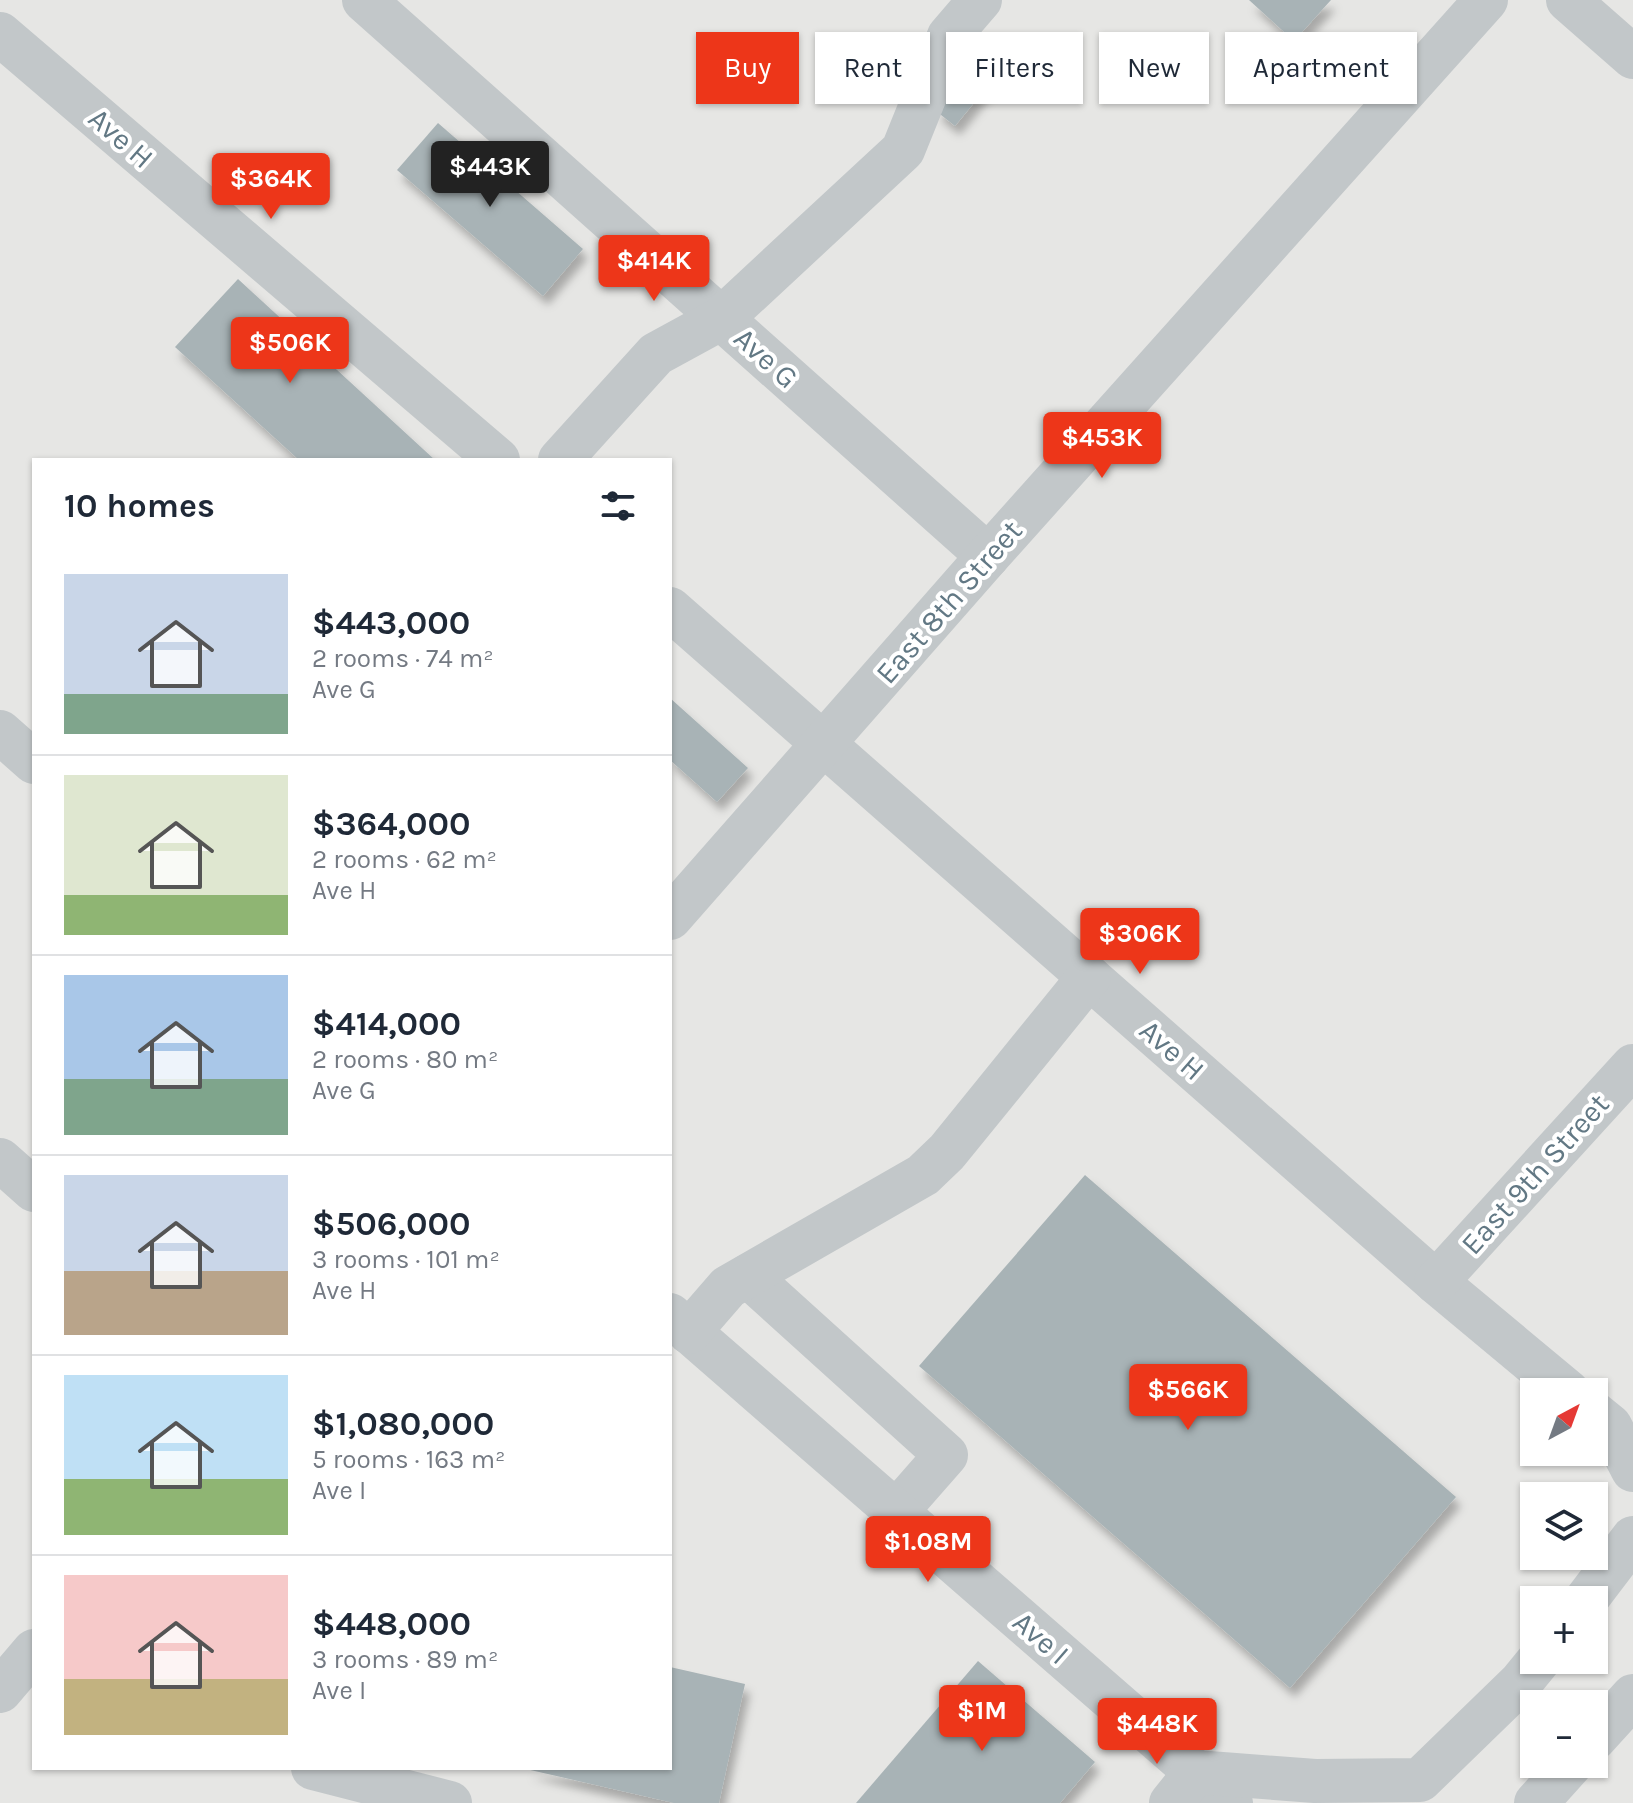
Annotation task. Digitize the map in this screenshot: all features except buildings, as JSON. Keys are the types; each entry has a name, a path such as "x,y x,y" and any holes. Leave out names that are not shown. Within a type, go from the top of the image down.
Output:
{"street":[{"name":"Ave G","path":"364,0 988,556"},
{"path":"562,458 656,354 722,318 903,150 949,36 980,0"},
{"name":"East 8th Street","path":"672,916 988,556 1486,0"},
{"path":"1568,0 1633,57"},
{"name":"Ave H","path":"0,34 496,458"},
{"name":"Ave H","path":"672,611 1436,1282 1551,1378"},
{"path":"0,732 32,760"},
{"path":"680,1324 728,1287 923,1175 947,1152 1089,977"},
{"name":"East 9th Street","path":"1436,1282 1633,1066"},
{"path":"0,1160 32,1188"},
{"path":"748,1276 946,1455 896,1512"},
{"name":"Ave I","path":"680,1324 896,1512 1183,1787 1231,1803"},
{"path":"1608,1424 1633,1470"},
{"path":"1597,1586 1633,1538"},
{"path":"12,1692 32,1655"},
{"path":"1183,1787 1420,1780 1528,1674"},
{"path":"1608,1724 1633,1696"},
{"path":"321,1770 450,1803"},
{"path":"1536,1803 1558,1778"}],"shaded area":[{"path":"0,0 1633,0 1633,1803 0,1803"}]}
